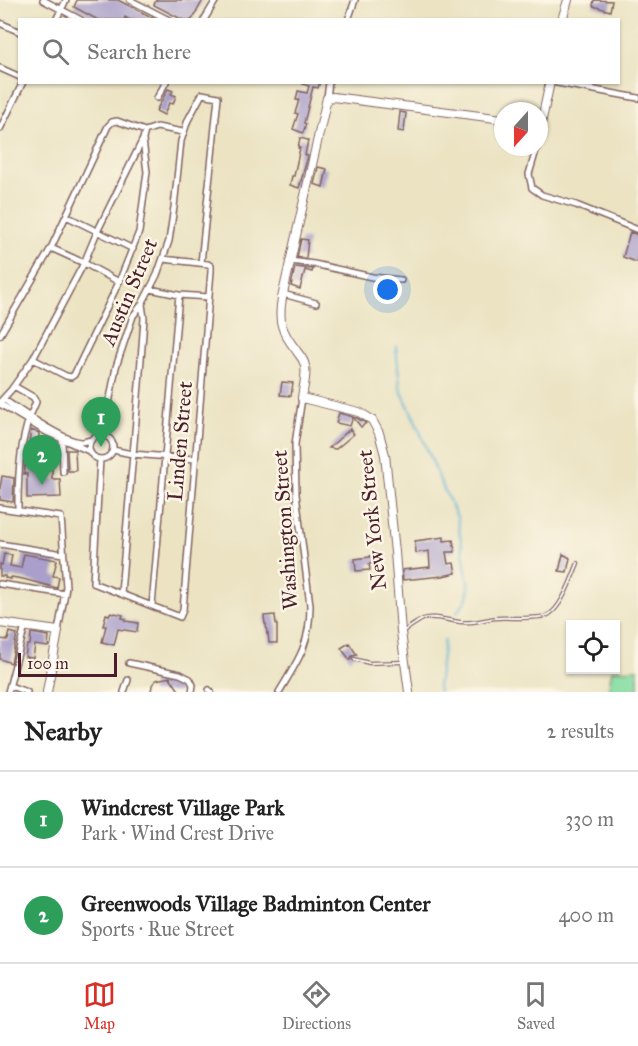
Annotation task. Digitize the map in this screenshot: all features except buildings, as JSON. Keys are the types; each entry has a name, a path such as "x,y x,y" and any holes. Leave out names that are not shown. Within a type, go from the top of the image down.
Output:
{"street":[{"path":"43,0 77,18"},
{"path":"57,18 66,0"},
{"path":"130,0 165,18"},
{"path":"349,18 355,0"},
{"path":"563,18 568,0"},
{"path":"205,18 214,1"},
{"path":"0,23 18,31"},
{"path":"0,68 18,76"},
{"path":"0,129 23,84"},
{"path":"157,98 164,84"},
{"name":"Washington Street","path":"279,692 301,657 310,623 310,605 296,494 295,444 305,365 281,326 279,313 327,98 328,84"},
{"path":"546,102 550,84"},
{"path":"562,84 638,98"},
{"name":"Austin Street","path":"103,435 116,368 133,316 150,290 169,241 183,132 202,94 218,97 201,263"},
{"path":"327,98 494,118"},
{"path":"0,111 7,114"},
{"path":"0,335 51,248 112,122 146,131 158,127 183,132"},
{"path":"29,419 79,442 103,435 110,438 114,446 113,450 107,458 93,457 89,451 62,440 1,402 33,360 84,263 146,131"},
{"path":"33,360 66,376 74,375 119,282 139,232 147,172 143,139"},
{"path":"534,156 529,174 532,188 542,195 576,205 638,230"},
{"path":"66,216 133,249"},
{"path":"51,248 119,282"},
{"path":"163,259 201,263"},
{"path":"290,261 372,277 401,280"},
{"name":"Linden Street","path":"152,606 180,617 183,610 212,271 211,266 201,263"},
{"path":"150,290 209,297"},
{"path":"282,294 316,303"},
{"path":"100,459 93,583 152,606 179,295"},
{"path":"121,594 138,401 144,318 142,304"},
{"path":"14,386 36,402 20,453 18,510"},
{"name":"New York Street","path":"302,398 359,412 372,420 380,433 385,455 401,632 409,692"},
{"path":"62,440 63,472"},
{"path":"89,451 90,440"},
{"path":"113,450 132,454 195,459"},
{"path":"0,508 61,517 66,587 47,692"},
{"path":"0,544 63,554"},
{"path":"0,584 65,594"},
{"path":"0,623 58,631"},
{"path":"26,626 9,689 27,692"},
{"path":"129,663 180,674 190,679 193,685 192,692"},
{"path":"124,692 128,680"}],"lane":[{"path":"401,632 422,619 470,623 494,618 548,615 555,609 567,590 578,563"},
{"path":"354,659 369,663 405,662"}],"green space":[{"path":"638,669 638,692 608,692 611,674 620,674 620,670"}],"waterway":[{"path":"396,346 400,388 457,517 469,588 466,600 457,612"},
{"path":"439,692 444,640"}],"place":[{"name":"Windcrest Village Park","path":"101,447"},
{"name":"Greenwoods Village Badminton Center","path":"42,485"}]}
